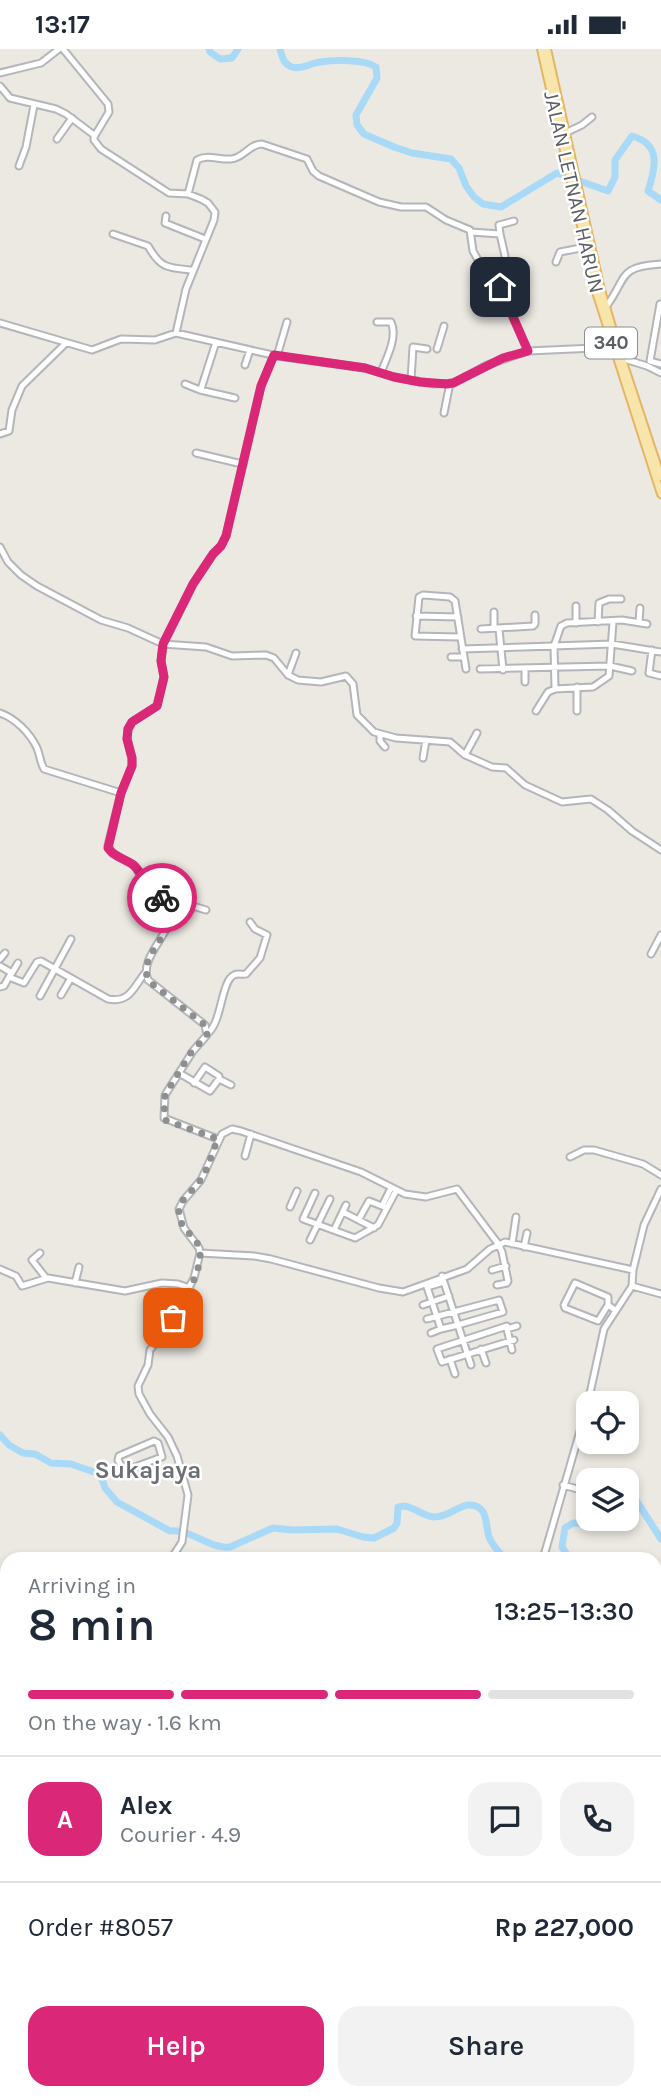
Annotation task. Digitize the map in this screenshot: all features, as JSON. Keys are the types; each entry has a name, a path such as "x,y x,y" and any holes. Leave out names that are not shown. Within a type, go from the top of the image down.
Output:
{"main road":[{"name":"JALAN LETNAN HARUN","path":"541,49 615,348"},
{"name":"JALAN LETNAN HARUN","path":"547,49 563,134"},
{"name":"JALAN LETNAN HARUN","path":"576,187 596,292 652,457 661,494"},
{"name":"JALAN LETNAN HARUN","path":"652,457 661,477"}],"street":[{"path":"0,73 41,63 61,49 108,104 109,112 94,135 94,141 101,149 169,193 188,194 208,203 215,212 193,270 176,333"},
{"path":"0,86 7,97 56,109 94,135"},
{"path":"19,166 34,105"},
{"path":"563,134 592,117"},
{"path":"57,139 72,118"},
{"path":"188,194 200,157 234,159 257,144 262,144 303,157 310,162 316,174 379,202 401,207 426,207 471,232 473,251 482,267 500,287 528,351"},
{"path":"166,216 165,223 205,239"},
{"path":"505,256 499,225 514,221"},
{"path":"471,232 500,234"},
{"path":"113,234 148,246 155,260 163,265 193,270"},
{"path":"556,262 559,252 586,247"},
{"path":"606,307 624,274 640,267 661,264"},
{"path":"660,304 650,361 661,364"},
{"path":"0,966 24,983 39,961 108,999 118,1001 127,997 145,973 156,945 171,922 172,905 149,890 134,865 109,849 109,837 121,793 132,766 128,729 132,722 157,706 164,677 161,661 163,644 193,584 221,546 229,526 261,386 276,356 287,322"},
{"path":"0,323 94,350 121,339 155,340 176,333 276,356 365,368 434,384 450,383 503,358 528,351 615,348"},
{"path":"377,323 391,323 394,333 381,372"},
{"path":"437,349 444,326"},
{"path":"201,389 216,342"},
{"path":"0,435 9,431 12,410 22,386 66,343"},
{"path":"652,346 661,348"},
{"path":"411,380 413,347 427,349"},
{"path":"246,365 250,350"},
{"path":"618,357 661,373"},
{"path":"444,413 450,383"},
{"path":"185,384 235,398"},
{"path":"196,453 242,464"},
{"path":"0,547 8,562 37,586 101,620 128,628 163,644 206,647 232,656 266,655 278,661 295,679 311,682 324,682 342,676 348,678 354,687 358,717 372,731 380,735 450,742 465,755 492,767 506,768 525,785 562,802 592,799 661,850"},
{"path":"460,637 416,637 418,599 423,595 452,598 457,604 466,669"},
{"path":"598,622 599,603 609,599 621,599"},
{"path":"576,606 576,623"},
{"path":"639,622 640,608"},
{"path":"494,612 503,670"},
{"path":"481,629 533,626 535,615"},
{"path":"416,616 458,617"},
{"path":"516,618 517,627"},
{"path":"555,689 554,646 561,626 622,620 647,624"},
{"path":"536,711 547,693 555,689 595,686 609,676 613,622"},
{"path":"462,649 612,645 661,652"},
{"path":"652,650 649,673 661,675"},
{"path":"288,674 296,653"},
{"path":"451,657 464,657"},
{"path":"480,669 610,666 632,671"},
{"path":"525,669 525,682"},
{"path":"576,687 578,711"},
{"path":"0,713 12,719 32,739 44,769 121,793"},
{"path":"465,755 477,733"},
{"path":"380,735 380,741 385,747"},
{"path":"423,758 426,740"},
{"path":"172,905 180,902 206,911"},
{"path":"218,1139 164,1118 165,1095 192,1051 214,1026 232,977 246,974 260,958 267,935 250,922"},
{"path":"650,954 661,935"},
{"path":"40,996 71,939"},
{"path":"0,960 5,953"},
{"path":"0,987 3,987 18,963"},
{"path":"145,973 150,982 205,1025 208,1033"},
{"path":"61,995 71,978"},
{"path":"194,1083 205,1067 231,1086"},
{"path":"179,1073 211,1091 219,1079"},
{"path":"176,1552 183,1532 188,1495 172,1444 150,1413 138,1388 148,1367 150,1349 164,1334 190,1289 200,1253 197,1243 184,1228 179,1209 201,1180 222,1134 232,1129 251,1134 361,1172 405,1194 426,1197 457,1189 499,1245 508,1282 497,1285"},
{"path":"245,1156 251,1134"},
{"path":"570,1157 584,1150 594,1150 643,1164 661,1175"},
{"path":"315,1193 303,1219 355,1238 379,1223 393,1189"},
{"path":"545,1552 587,1407 604,1329 632,1286 643,1225 661,1189"},
{"path":"284,1195 295,1196 310,1204"},
{"path":"290,1207 295,1196"},
{"path":"310,1240 330,1199"},
{"path":"359,1219 369,1202 384,1207"},
{"path":"334,1230 346,1205"},
{"path":"343,1212 374,1228"},
{"path":"512,1244 516,1217"},
{"path":"524,1247 527,1233"},
{"path":"200,1253 271,1259 398,1291 426,1285 469,1268 485,1254 505,1243 633,1270"},
{"path":"40,1253 32,1260 46,1278"},
{"path":"492,1270 506,1266"},
{"path":"75,1283 79,1267"},
{"path":"0,1269 16,1276 22,1286 46,1278 125,1291 162,1283 190,1289"},
{"path":"443,1279 471,1365"},
{"path":"575,1283 608,1297 608,1305 598,1321 565,1307 575,1283"},
{"path":"426,1285 442,1329"},
{"path":"632,1286 661,1294"},
{"path":"423,1305 449,1296"},
{"path":"427,1319 497,1299 512,1340 512,1350"},
{"path":"608,1305 615,1310"},
{"path":"431,1333 503,1312"},
{"path":"512,1340 441,1361 438,1347 517,1326"},
{"path":"481,1349 486,1363"},
{"path":"450,1359 455,1374"},
{"path":"154,1441 161,1449 162,1457 126,1472 118,1460 120,1455 154,1441"},
{"path":"161,1449 172,1444"},
{"path":"564,1485 576,1488"}],"waterway":[{"path":"209,49 220,59 232,58 238,49"},
{"path":"280,49 285,62 295,68 320,62 341,61 357,61 376,67 377,78 356,115 357,125 364,134 412,153 451,159 459,168 466,186 483,204 501,207 557,173 608,191 615,177 615,160 632,136 648,145 652,151 654,165 648,191 661,200"},
{"path":"0,1435 9,1445 23,1453 35,1454 51,1463 71,1464 97,1473 117,1502 170,1531 186,1533 222,1547 230,1547 273,1528 337,1529 374,1538 394,1528 398,1507 408,1507 434,1517 469,1505 480,1508 483,1512 490,1540 499,1552"},
{"path":"639,1505 661,1539"},
{"path":"565,1552 562,1547 565,1528 576,1523"}],"way so far":[{"path":"162,898 172,905 173,914 146,968 146,977 205,1025 208,1031 206,1037 192,1051 165,1095 164,1117 165,1120 218,1139 201,1180 179,1209 184,1228 197,1243 200,1253 193,1282 173,1318"}],"district":[{"name":"Sukajaya","path":"148,1470"}],"route":[{"path":"162,898 149,890 134,865 108,848 121,793 132,766 128,729 132,722 157,706 164,677 161,661 163,644 193,584 226,536 261,386 274,355 365,368 420,382 453,383 503,358 528,351 500,287"}]}
